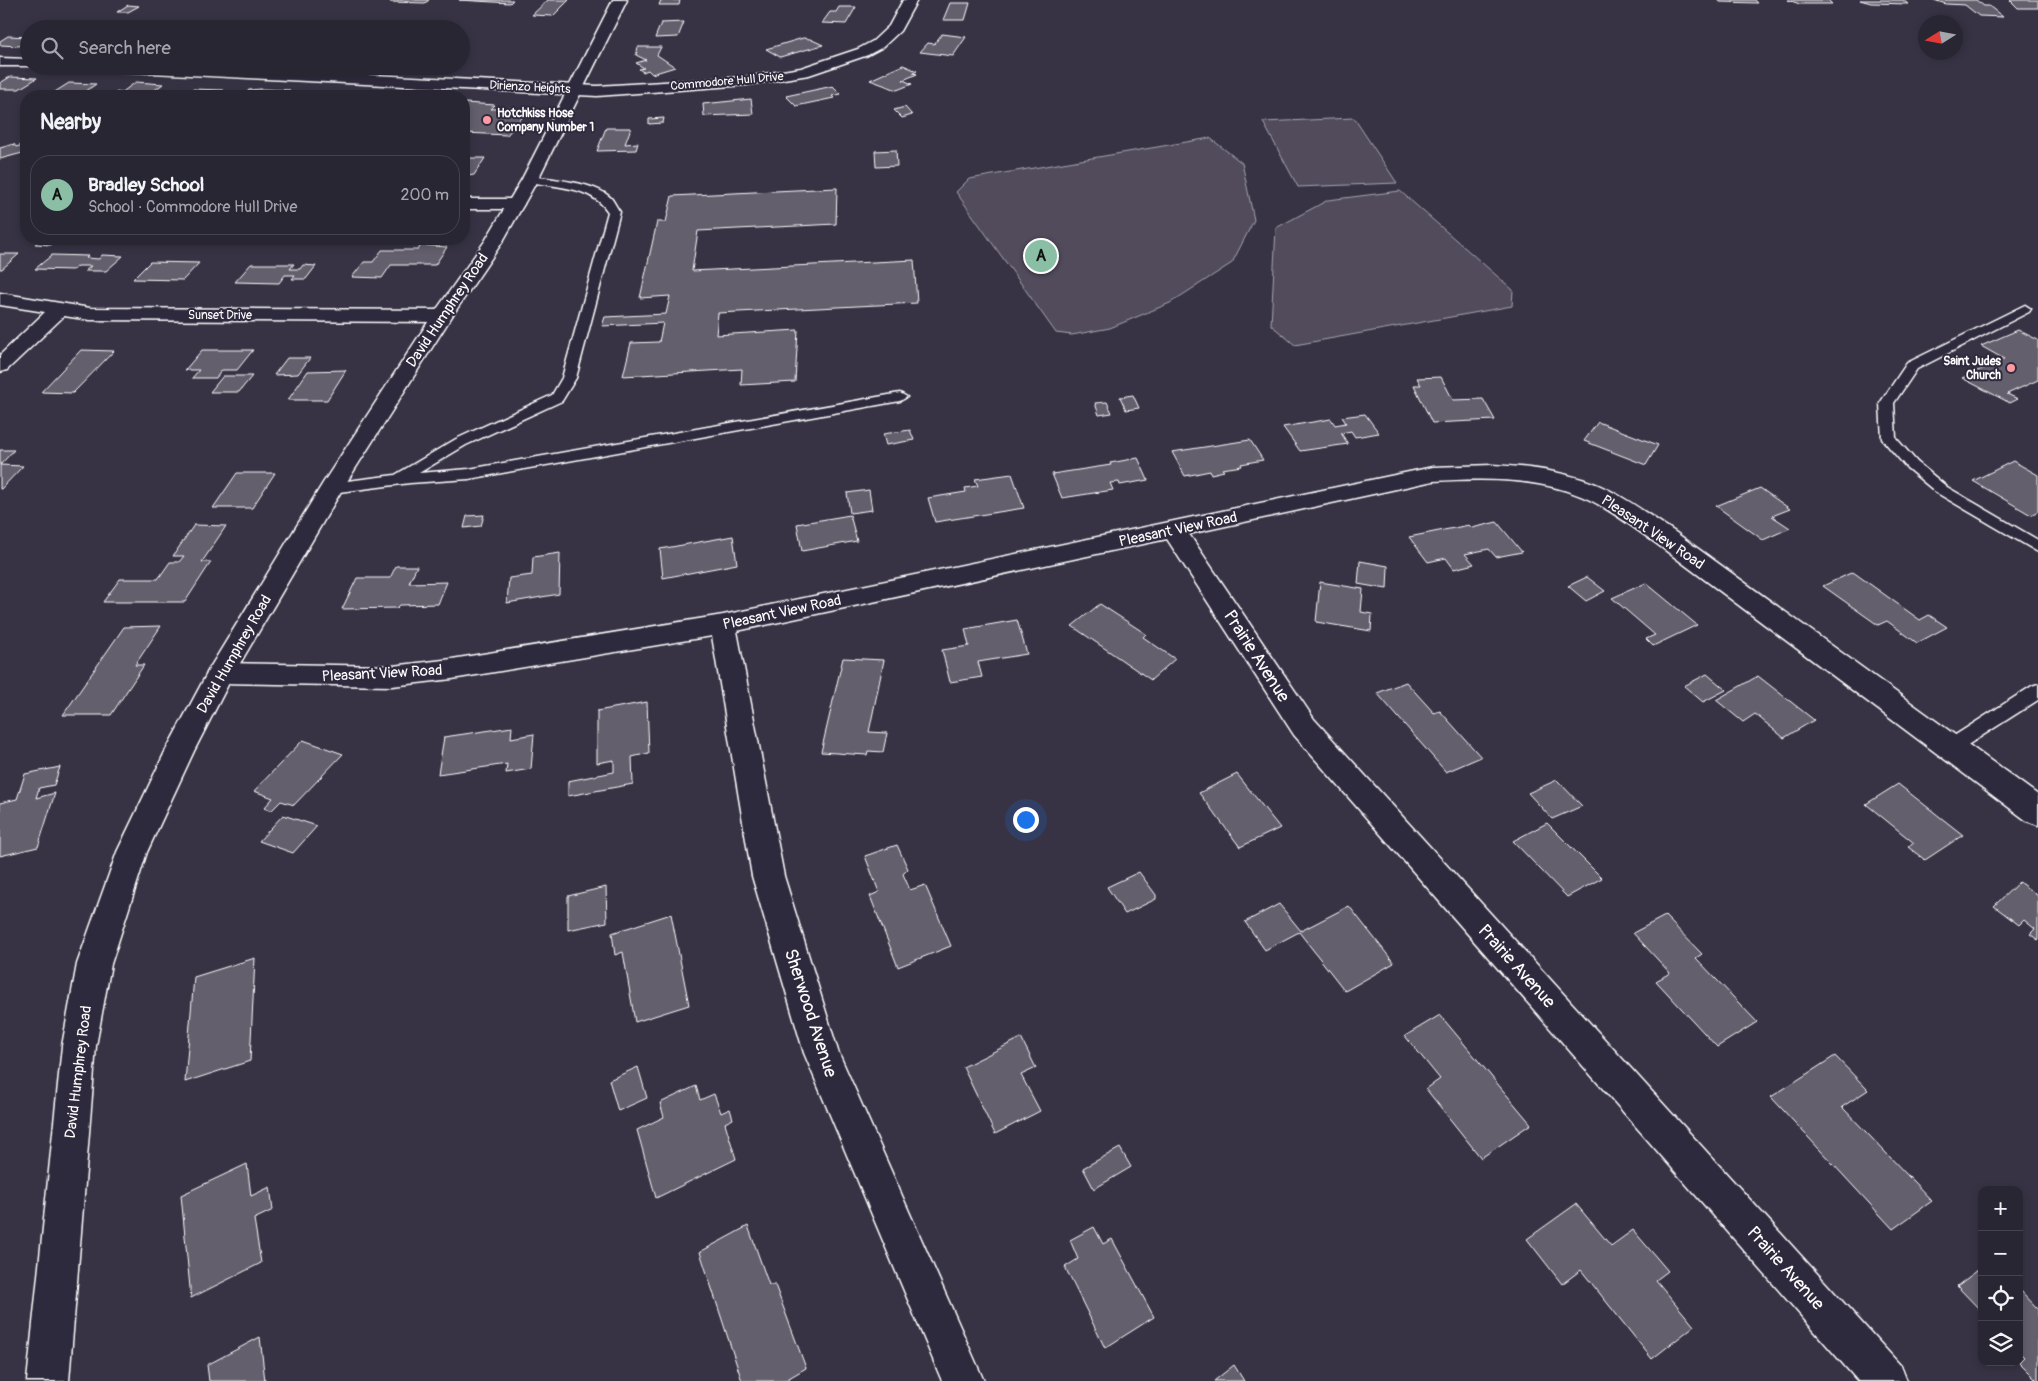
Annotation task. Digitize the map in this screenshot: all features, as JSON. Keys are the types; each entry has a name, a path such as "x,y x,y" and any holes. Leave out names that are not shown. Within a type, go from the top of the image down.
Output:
{"street":[{"name":"David Humphrey Road","path":"48,1381 79,1046 94,964 132,852 180,750 221,673 331,488 442,316 494,241 516,204 576,90 620,0"},
{"name":"Commodore Hull Drive","path":"576,90 597,91 746,81 776,78 811,70 848,58 878,44 895,28 910,0"},
{"path":"0,62 20,63"},
{"name":"Dirienzo Heights","path":"275,75 576,90"},
{"path":"470,204 516,204"},
{"name":"Sunset Drive","path":"0,299 90,314 442,316"},
{"path":"0,366 60,309"},
{"name":"Pleasant View Road","path":"221,673 392,676 452,669 723,625 1433,474 1503,472 1560,482 1588,491 1609,501 1666,538 2038,812"},
{"name":"Prairie Avenue","path":"1174,530 1304,727 1886,1381"},
{"name":"Sherwood Avenue","path":"723,625 768,876 821,1053 963,1381"}],"lane":[{"path":"395,480 461,442 557,398 569,378 614,212 606,200 588,191 559,183 530,179"},
{"path":"2025,309 1912,366 1887,404 1889,439 1912,465 1942,490 2038,546"},
{"path":"331,488 468,474 900,397"},
{"path":"1949,748 2038,691"}],"shaded area":[{"path":"1354,118 1397,183 1298,187 1263,122"},
{"path":"1210,138 1242,163 1254,220 1232,263 1170,303 1110,328 1072,335 1056,333 956,192 969,179"},
{"path":"1400,191 1513,290 1512,306 1295,345 1271,325 1276,228 1328,200"}],"building":[{"path":"392,0 429,0 425,3 390,2"},
{"path":"459,0 513,0 510,3"},
{"path":"548,0 569,0 553,16 532,15"},
{"path":"661,0 680,0 679,5 659,5"},
{"path":"1719,0 1755,0 1758,3 1720,2"},
{"path":"1788,0 1828,0 1832,4 1800,4"},
{"path":"1860,0 1903,0 1908,4 1871,3"},
{"path":"1934,0 1976,0 1984,6 1989,6 2003,17 1979,16 1965,5 1946,4"},
{"path":"2010,0 2038,0 2038,8 2018,8"},
{"path":"950,3 970,3 965,20 943,20"},
{"path":"128,5 139,6 128,12 117,12"},
{"path":"839,7 856,7 846,24 822,23 830,12 836,12"},
{"path":"684,22 678,37 655,38 661,23"},
{"path":"942,34 966,37 953,56 920,52 928,43 934,44"},
{"path":"8,36 20,37 19,46 0,45 0,41"},
{"path":"803,38 823,45 780,57 766,49"},
{"path":"638,47 661,47 657,55 675,67 652,74 648,70 643,72 639,69 644,68 636,63 646,60 636,55"},
{"path":"903,65 917,71 913,73 917,74 903,80 912,84 897,90 870,80"},
{"path":"10,77 37,78 19,89 0,89 0,83"},
{"path":"136,82 163,84 155,90 125,90"},
{"path":"69,83 96,84 88,90 58,90"},
{"path":"833,86 841,94 832,96 834,98 796,106 786,96"},
{"path":"192,89 223,90 191,90"},
{"path":"261,89 290,90 249,90"},
{"path":"751,99 753,114 704,116 703,104"},
{"path":"470,103 495,105 491,109 513,108 525,110 523,113 526,113 507,135 470,133"},
{"path":"905,107 912,115 902,118 894,110"},
{"path":"664,118 663,123 649,124 649,119"},
{"path":"606,128 631,128 625,144 638,143 636,150 597,151"},
{"path":"14,144 16,147 20,146 20,154 0,159 0,148"},
{"path":"896,150 897,166 876,167 875,151"},
{"path":"470,158 485,158 474,175 470,176"},
{"path":"837,188 836,224 698,231 692,271 914,260 917,303 718,313 716,335 798,330 795,382 741,385 742,369 623,376 631,343 659,342 663,323 602,326 605,317 666,314 670,296 640,298 657,222 666,222 672,196"},
{"path":"421,245 447,247 435,265 391,265 382,278 352,277 364,262 373,262 382,250 418,250"},
{"path":"0,254 19,254 0,269"},
{"path":"52,255 88,256 86,258 99,259 102,255 123,256 106,271 85,271 91,266 78,266 73,270 35,269"},
{"path":"150,262 199,263 183,280 133,279"},
{"path":"251,264 294,264 290,269 300,269 303,265 316,266 306,279 292,279 295,275 285,275 279,283 235,282"},
{"name":"Saint Judes Church","path":"2018,330 2038,340 2038,380 2007,394 2018,399 2010,403 1962,378 2004,359 1981,346"},
{"path":"81,350 114,351 73,393 41,392"},
{"path":"202,350 253,350 237,370 222,370 216,378 192,378 199,370 185,370"},
{"path":"287,358 310,358 298,374 274,375"},
{"path":"346,370 327,400 288,400 308,371"},
{"path":"223,376 252,376 239,392 210,392"},
{"path":"1441,377 1453,400 1483,399 1495,420 1432,423 1414,385 1421,385 1417,378"},
{"path":"1133,395 1139,408 1126,410 1120,397"},
{"path":"1107,402 1112,413 1099,415 1095,403"},
{"path":"1365,414 1379,433 1355,437 1351,431 1341,433 1348,444 1300,451 1283,427 1331,419 1335,425 1346,423 1342,417"},
{"path":"1598,422 1658,445 1646,465 1584,441"},
{"path":"910,430 914,440 886,445 883,434"},
{"path":"1250,440 1263,460 1222,469 1224,471 1211,474 1210,471 1185,476 1172,452"},
{"path":"0,450 14,450 0,465"},
{"path":"1138,458 1148,480 1120,485 1119,482 1110,483 1113,490 1062,498 1052,474 1111,465 1110,463"},
{"path":"2013,461 2038,475 2038,511 2031,515 1973,481"},
{"path":"0,465 23,466 1,489 0,489"},
{"path":"237,473 275,473 252,508 213,508"},
{"path":"1012,474 1024,508 935,522 928,498 966,492 965,488 978,486 975,479"},
{"path":"1760,488 1790,509 1772,516 1790,528 1763,540 1716,506"},
{"path":"869,490 872,510 850,513 847,493"},
{"path":"484,515 481,526 464,528 467,516"},
{"path":"850,515 857,541 802,551 797,524"},
{"path":"1497,522 1522,552 1496,557 1489,549 1465,554 1474,564 1454,569 1446,558 1428,562 1409,537 1469,525 1472,528"},
{"path":"194,525 226,526 202,562 211,562 185,602 103,602 120,579 158,579 170,562 179,562 184,556 173,556"},
{"path":"733,536 737,564 663,578 660,549"},
{"path":"560,553 559,594 507,603 509,578 532,575 533,557"},
{"path":"1360,561 1388,566 1387,589 1358,584"},
{"path":"396,566 417,566 409,583 447,582 438,604 400,605 397,608 342,609 357,578 390,578"},
{"path":"1853,572 1920,620 1929,615 1947,627 1917,643 1887,621 1878,625 1823,586"},
{"path":"1587,577 1605,591 1586,601 1568,586"},
{"path":"1320,582 1363,589 1361,612 1372,614 1371,631 1316,622"},
{"path":"1646,583 1697,625 1653,646 1646,639 1655,635 1612,598"},
{"path":"1100,604 1146,634 1143,637 1175,659 1151,680 1072,626"},
{"path":"1017,620 1027,654 978,662 982,677 950,682 942,650 969,646 965,629"},
{"path":"161,626 135,665 144,665 111,715 63,715 124,627"},
{"path":"843,658 884,660 869,732 887,733 883,752 868,751 867,755 821,752"},
{"path":"1707,674 1726,690 1703,702 1684,686"},
{"path":"1758,676 1814,720 1784,738 1755,714 1743,722 1716,700"},
{"path":"1406,682 1434,713 1440,711 1481,757 1446,772 1377,693"},
{"path":"647,702 649,753 632,757 633,784 568,796 568,781 614,772 614,760 597,763 597,711"},
{"path":"512,727 511,738 534,734 531,769 506,773 507,764 438,774 444,737"},
{"path":"303,740 343,754 294,805 281,801 271,811 264,808 273,798 254,791"},
{"path":"60,767 54,785 39,788 36,798 55,793 38,847 0,856 0,803 17,799 25,774"},
{"path":"1237,774 1280,828 1240,847 1199,793"},
{"path":"1557,780 1582,806 1552,819 1528,793"},
{"path":"1898,784 1963,835 1925,860 1908,847 1914,843 1866,804"},
{"path":"283,815 317,826 293,853 259,841"},
{"path":"1547,823 1602,878 1567,897 1513,841"},
{"path":"897,845 908,869 903,874 910,890 925,885 951,946 898,967 870,896 879,892 865,856"},
{"path":"1139,872 1156,895 1156,899 1125,914 1107,887"},
{"path":"2019,882 2038,896 2038,940 2030,934 2035,929 2024,920 2019,925 1994,906"},
{"path":"606,887 607,922 568,930 568,896"},
{"path":"1279,904 1301,931 1349,906 1394,963 1345,991 1299,932 1265,950 1245,922"},
{"path":"671,914 689,1005 635,1022 623,952 615,955 612,933"},
{"path":"1665,916 1702,954 1696,958 1757,1022 1717,1047 1656,981 1670,973 1633,933"},
{"path":"255,958 250,1061 185,1082 194,977"},
{"path":"1440,1015 1531,1124 1481,1158 1426,1089 1440,1079 1405,1036"},
{"path":"1021,1038 1036,1068 1021,1075 1040,1111 995,1134 963,1067"},
{"path":"1835,1056 1868,1090 1842,1107 1932,1201 1893,1229 1771,1097"},
{"path":"638,1067 647,1098 618,1111 609,1080"},
{"path":"696,1086 700,1100 714,1094 721,1113 730,1109 733,1119 725,1123 736,1159 656,1198 637,1130 664,1117 660,1103"},
{"path":"1120,1148 1131,1167 1094,1189 1083,1168"},
{"path":"247,1164 251,1196 270,1187 273,1210 254,1219 261,1263 191,1298 181,1195"},
{"path":"1576,1204 1611,1246 1633,1230 1668,1271 1656,1280 1694,1326 1652,1359 1581,1270 1562,1284 1527,1239"},
{"path":"748,1226 769,1285 775,1285 806,1368 784,1381 742,1381 700,1252"},
{"path":"1094,1227 1103,1244 1112,1239 1154,1317 1105,1348 1065,1267 1078,1259 1070,1240"},
{"path":"1978,1270 1978,1308 1957,1286"},
{"path":"2023,1293 2038,1309 2038,1381 2023,1366"},
{"path":"260,1337 265,1381 209,1381 207,1365"},
{"path":"1234,1365 1244,1381 1214,1381"}],"place":[{"name":"Hotchkiss Hose Company Number 1","path":"487,120"},
{"name":"Bradley School","path":"1041,256"},
{"name":"Saint Judes Church","path":"2011,368"}]}
